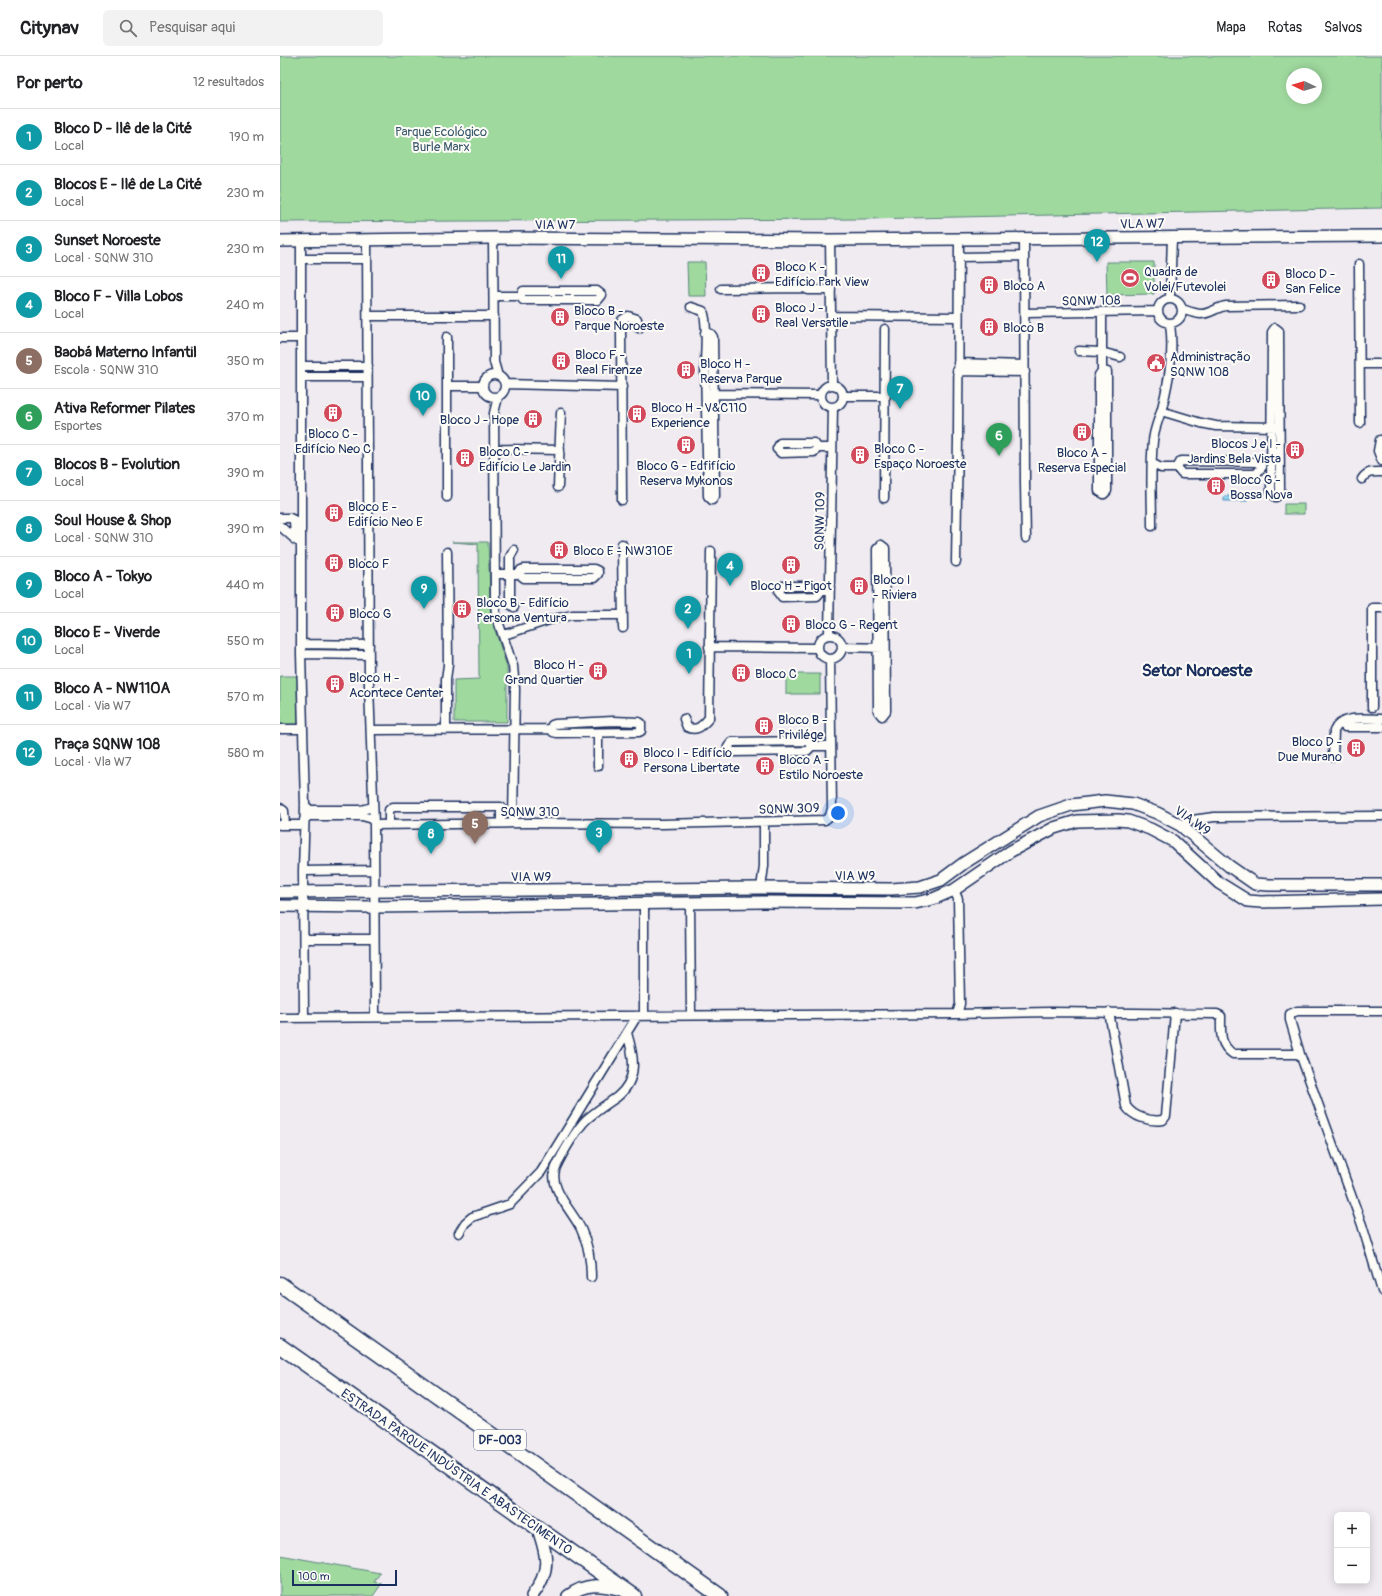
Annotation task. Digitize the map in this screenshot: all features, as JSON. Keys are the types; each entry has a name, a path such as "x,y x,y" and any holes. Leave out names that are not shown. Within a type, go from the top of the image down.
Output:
{"highway":[{"name":"DF-003","path":"280,1284 720,1596"},
{"name":"ESTRADA PARQUE INDÚSTRIA E ABASTECIMENTO","path":"280,1346 537,1526 631,1594"}],"street":[{"name":"VLA W7","path":"830,240 1382,236"},
{"path":"1170,299 1172,237"},
{"path":"493,238 494,362 498,376"},
{"name":"VIA W7","path":"280,241 493,238 830,240"},
{"path":"956,562 958,238"},
{"path":"1024,239 1024,484 1026,538"},
{"path":"367,240 369,655 373,807 375,1017"},
{"path":"830,240 832,385"},
{"path":"301,241 301,377 298,542 305,804 303,871 304,1018"},
{"path":"959,257 1024,256"},
{"path":"301,259 367,259"},
{"path":"1360,264 1360,423"},
{"path":"721,289 804,288 808,290 830,290"},
{"path":"494,296 520,296 523,300 598,300 602,295 598,291 523,291 520,296"},
{"path":"1170,299 1176,300 1182,309 1180,319 1176,323 1170,324 1165,323 1161,319 1158,311 1162,302 1170,299"},
{"path":"1182,309 1200,314 1209,312 1218,307 1226,306 1299,305"},
{"path":"691,307 703,310 705,315 705,333 711,334 713,337 709,394 708,496 712,500 715,496 709,394"},
{"name":"SQNW 108","path":"1025,313 1158,311"},
{"path":"1102,312 1102,371 1099,375 1099,475 1100,491 1104,494 1107,491 1107,372 1102,371"},
{"path":"368,316 494,316"},
{"path":"622,500 622,320 628,316 637,320 639,328"},
{"path":"831,316 958,318"},
{"path":"1152,526 1153,442 1171,367 1172,341 1170,324"},
{"path":"1276,427 1272,494 1276,497 1280,492 1276,427 1272,332 1275,328 1279,331 1276,427"},
{"path":"884,498 886,396 885,329"},
{"path":"446,337 447,497"},
{"path":"280,338 300,338"},
{"path":"1079,351 1101,352 1120,357"},
{"path":"494,362 484,389 494,413"},
{"path":"1360,364 1382,364"},
{"path":"301,366 368,366"},
{"path":"958,367 1024,369"},
{"path":"487,378 492,375 498,376 502,378 505,384 504,391 498,397 494,413 495,574 496,615 504,635 513,666 515,689 514,823"},
{"path":"301,377 367,377"},
{"path":"505,384 622,387"},
{"path":"832,385 841,389 843,396 839,405 833,407 824,404 821,395 826,387 832,385"},
{"path":"447,386 484,389 491,397 498,397"},
{"path":"709,394 821,395"},
{"path":"843,396 886,396"},
{"name":"SQNW 109","path":"829,635 826,590 833,407"},
{"path":"1161,411 1216,426 1276,427"},
{"path":"558,487 561,413"},
{"path":"1380,440 1378,451 1382,461"},
{"path":"818,448 832,448"},
{"path":"495,449 560,450"},
{"path":"1181,461 1257,462 1262,467 1256,474 1182,474 1177,468 1181,461"},
{"path":"1153,464 1161,468 1177,468"},
{"path":"1362,480 1365,475 1370,472 1382,472"},
{"path":"280,518 290,518 294,520 298,542"},
{"path":"280,526 298,542"},
{"path":"622,544 623,628"},
{"path":"882,648 878,712 882,716 886,711 882,648 878,549 881,545 885,548 882,648"},
{"path":"514,550 510,557 510,604 514,607"},
{"path":"684,719 687,727 695,729 702,726 709,718 711,551"},
{"path":"446,730 446,679 448,665 447,552"},
{"path":"495,574 519,574 524,578 594,578 598,574 598,571 594,569 524,569 521,570 519,574"},
{"path":"1372,707 1372,608 1382,608"},
{"path":"504,635 543,622 572,615 622,615"},
{"path":"829,635 838,638 842,647 839,654 830,658 822,656 818,648 822,638 829,635"},
{"path":"301,644 369,645"},
{"path":"709,647 818,648"},
{"path":"842,647 882,648"},
{"path":"301,654 369,655"},
{"name":"SQNW 309","path":"662,824 825,820 830,816 832,808 830,658"},
{"path":"1333,757 1334,731 1344,720 1382,719"},
{"path":"370,730 551,728 552,725 555,724 613,721 641,723 641,730 639,732 557,733 553,732 551,728"},
{"path":"1341,723 1344,727 1382,727"},
{"path":"280,729 302,729"},
{"path":"598,733 598,766"},
{"path":"812,746 807,741 732,742 728,747 732,752 807,751 812,746 831,746"},
{"name":"VIA W9","path":"280,892 761,888 891,889 920,887 941,880 964,863 1039,816 1071,805 1105,801 1133,804 1157,813 1180,825 1229,866 1255,884 1382,885"},
{"path":"305,804 310,810 362,810 373,807"},
{"path":"389,824 389,812 391,808 408,807 501,807 501,823"},
{"path":"280,808 285,814 282,824"},
{"name":"SQNW 310","path":"282,824 304,823 309,816 362,816 373,822 389,824 662,824"},
{"path":"1180,825 1192,820 1214,817 1382,816"},
{"path":"280,906 373,907 763,902 915,903 933,899 954,890 1011,851 1054,828 1077,821 1118,820 1128,821 1150,829 1173,841 1220,883 1248,901 1382,899"},
{"path":"763,902 761,888 764,866 764,822"},
{"path":"303,871 373,870"},
{"path":"954,890 958,899 960,1004 957,1014"},
{"path":"459,1233 465,1223 472,1217 510,1204 541,1172 627,1033 640,1016 644,904"},
{"path":"690,904 691,1015"},
{"path":"304,939 374,939"},
{"path":"1382,1011 1297,1011 1290,1014 1290,1020 1300,1054 1362,1225 1382,1291"},
{"path":"280,1018 957,1014 1050,1012 1217,1014 1221,1016 1221,1038 1226,1049 1233,1054 1300,1054"},
{"path":"1109,1012 1126,1106 1129,1112 1134,1115 1159,1121 1164,1120 1166,1116 1175,1013"},
{"path":"591,1277 591,1265 582,1231 576,1217 555,1186 553,1178 555,1168 578,1128 586,1119 618,1095 630,1080 634,1062 627,1033"},
{"path":"532,1596 538,1589 546,1571 546,1557 537,1526"},
{"path":"570,1596 581,1588 592,1585 604,1586 631,1594"}],"green space":[{"name":"Parque Ecológico Burle Marx","path":"280,56 1382,56 1382,208 865,219 280,222"},
{"path":"687,262 705,262 706,296 688,296"},
{"name":"Quadra de Volei/Futevolei","path":"1106,262 1154,262 1154,294 1107,295"},
{"path":"1284,504 1304,504 1304,514 1284,514"},
{"path":"452,542 488,542 491,618 507,667 507,722 454,722 454,680 479,679 478,544"},
{"path":"786,674 820,674 820,694 786,694"},
{"path":"280,676 298,676 298,726 280,727"},
{"path":"280,1555 380,1573 374,1582 382,1583 373,1596 280,1596"}],"water":[{"path":"1224,496 1247,496 1247,501 1224,501"}],"place":[{"name":"Praça SQNW 108","path":"1097,262"},
{"name":"Bloco K - Edifício Park View","path":"761,273"},
{"name":"Quadra de Volei/Futevolei","path":"1130,278"},
{"name":"Bloco A - NW110A","path":"561,279"},
{"name":"Bloco D - San Felice","path":"1271,280"},
{"name":"Bloco A","path":"989,285"},
{"name":"Bloco J - Real Versatile","path":"761,314"},
{"name":"Bloco B - Parque Noroeste","path":"560,317"},
{"name":"Bloco B","path":"989,327"},
{"name":"Bloco F - Real Firenze","path":"561,361"},
{"name":"Administração SQNW 108","path":"1156,363"},
{"name":"Bloco H - Reserva Parque","path":"686,370"},
{"name":"Blocos B - Evolution","path":"900,409"},
{"name":"Bloco C - Edifício Neo C","path":"333,413"},
{"name":"Bloco H - V&C110 Experience","path":"637,414"},
{"name":"Bloco E - Viverde","path":"423,416"},
{"name":"Bloco J - Hope","path":"533,419"},
{"name":"Bloco A - Reserva Especial","path":"1082,432"},
{"name":"Bloco G - Edfifício Reserva Mykonos","path":"686,445"},
{"name":"Blocos J e I - Jardins Bela Vista","path":"1295,450"},
{"name":"Bloco C - Espaço Noroeste","path":"860,455"},
{"name":"Ativa Reformer Pilates","path":"999,456"},
{"name":"Bloco C - Edifício Le Jardin","path":"465,458"},
{"name":"Bloco G - Bossa Nova","path":"1216,486"},
{"name":"Bloco E - Edifício Neo E","path":"334,513"},
{"name":"Bloco E - NW310E","path":"559,550"},
{"name":"Bloco F","path":"334,563"},
{"name":"Bloco H - Pigot","path":"791,565"},
{"name":"Bloco F - Villa Lobos","path":"730,586"},
{"name":"Bloco I - Riviera","path":"859,586"},
{"name":"Bloco A - Tokyo","path":"424,609"},
{"name":"Bloco B - Edifício Persona Ventura","path":"462,609"},
{"name":"Bloco G","path":"335,613"},
{"name":"Bloco G - Regent","path":"791,624"},
{"name":"Blocos E - Ilê de La Cité","path":"688,629"},
{"name":"Bloco H - Grand Quartier","path":"598,671"},
{"name":"Bloco C","path":"741,673"},
{"name":"Bloco D - Ilê de la Cité","path":"689,674"},
{"name":"Bloco H - Acontece Center","path":"335,684"},
{"name":"Bloco B - Privilége","path":"764,726"},
{"name":"Bloco D - Due Murano","path":"1356,748"},
{"name":"Bloco I - Edifício Persona Libertate","path":"629,759"},
{"name":"Bloco A - Estilo Noroeste","path":"765,766"},
{"name":"Baobá Materno Infantil","path":"475,844"},
{"name":"Sunset Noroeste","path":"599,853"},
{"name":"Soul House & Shop","path":"431,854"}],"district":[{"name":"Setor Noroeste","path":"1197,670"}]}
